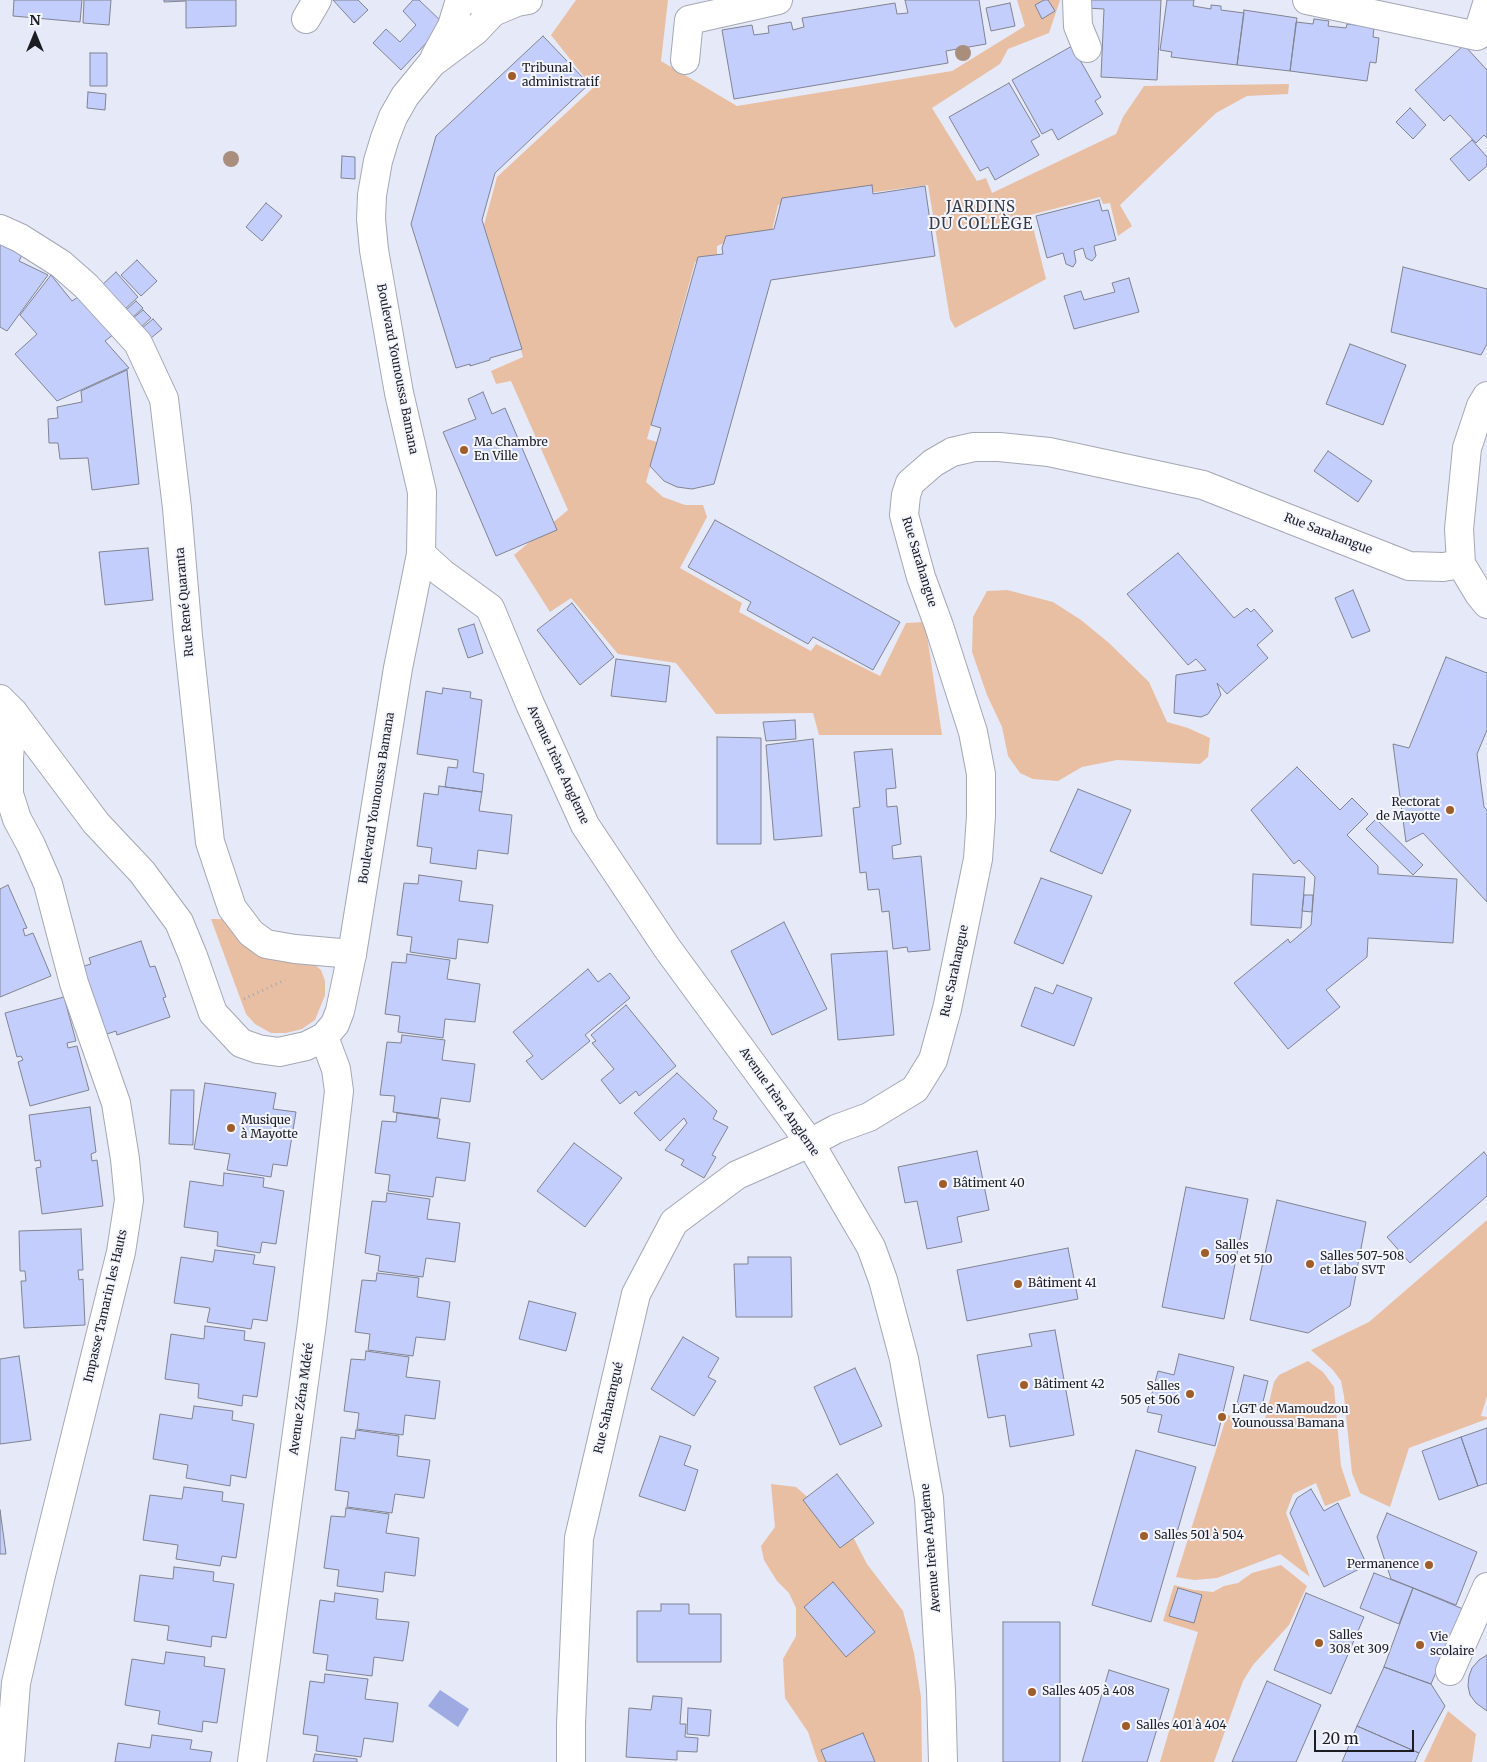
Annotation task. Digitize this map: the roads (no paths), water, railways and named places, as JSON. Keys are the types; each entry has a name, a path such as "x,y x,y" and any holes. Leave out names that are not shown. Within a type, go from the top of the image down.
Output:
{"street":[{"name":"Boulevard Younoussa Bamana","path":"324,1037 335,1024 340,1012 352,954 398,668 420,554 422,492 399,393 374,250 371,219 372,196 378,161 393,117 405,96 432,63 452,26 460,0"},
{"path":"489,4 510,4 528,0"},
{"path":"1077,0 1078,26 1087,48"},
{"path":"1307,0 1482,40 1487,4"},
{"path":"686,60 689,20 770,1"},
{"name":"Boulevard Younoussa Bamana","path":"432,63 475,31 489,4"},
{"name":"Rue René Quaranta","path":"0,229 20,238 61,264 86,286 138,343 164,399 177,508 188,636 210,842 232,908 251,933 266,944 295,949 352,954"},
{"path":"1487,396 1481,406 1467,448 1459,529 1462,564 1487,604"},
{"name":"Rue Sarahangue","path":"810,1143 836,1129 869,1117 915,1089 933,1060 947,1009 978,859 981,774 973,732 921,577 904,515 906,495 910,482 918,474 952,452 974,447 999,447 1049,452 1203,485 1409,566 1442,567 1462,564"},
{"name":"Avenue Irène Angleme","path":"420,554 442,573 490,608 530,704 585,825 667,948 810,1143 871,1247 883,1280 904,1359 929,1498 941,1690 943,1762"},
{"path":"6,706 96,823 142,872 179,922 213,1013 241,1043 258,1050 279,1052 306,1046 324,1037"},
{"name":"Impasse Tamarin les Hauts","path":"6,706 9,794 17,819 48,884 74,983 116,1104 125,1159 128,1200 121,1252 16,1682 10,1762"},
{"name":"Avenue Zéna Mdéré","path":"252,1762 312,1323 339,1091 336,1069 324,1037"},
{"name":"Rue Saharangué","path":"571,1762 571,1714 580,1538 636,1294 674,1222 737,1174 810,1143"},
{"path":"1450,1671 1487,1588"}],"water":[{"path":"440,1690 469,1709 458,1727 428,1706"}],"place":[{"name":"Tribunal administratif","path":"512,76"},
{"name":"Ma Chambre En Ville","path":"464,450"},
{"name":"Rectorat de Mayotte","path":"1450,810"},
{"name":"Musique à Mayotte","path":"231,1128"},
{"name":"Bâtiment 40","path":"943,1184"},
{"name":"Salles 509 et 510","path":"1205,1253"},
{"name":"Salles 507-508 et labo SVT","path":"1310,1264"},
{"name":"Bâtiment 41","path":"1018,1284"},
{"name":"Bâtiment 42","path":"1024,1385"},
{"name":"Salles 505 et 506","path":"1190,1394"},
{"name":"LGT de Mamoudzou Younoussa Bamana","path":"1222,1417"},
{"name":"Salles 501 à 504","path":"1144,1536"},
{"name":"Permanence","path":"1429,1565"},
{"name":"Salles 308 et 309","path":"1319,1643"},
{"name":"Vie scolaire","path":"1420,1645"},
{"name":"Salles 405 à 408","path":"1032,1692"},
{"name":"Salles 401 à 404","path":"1126,1726"}],"district":[{"name":"JARDINS DU COLLÈGE","path":"981,216"}]}
